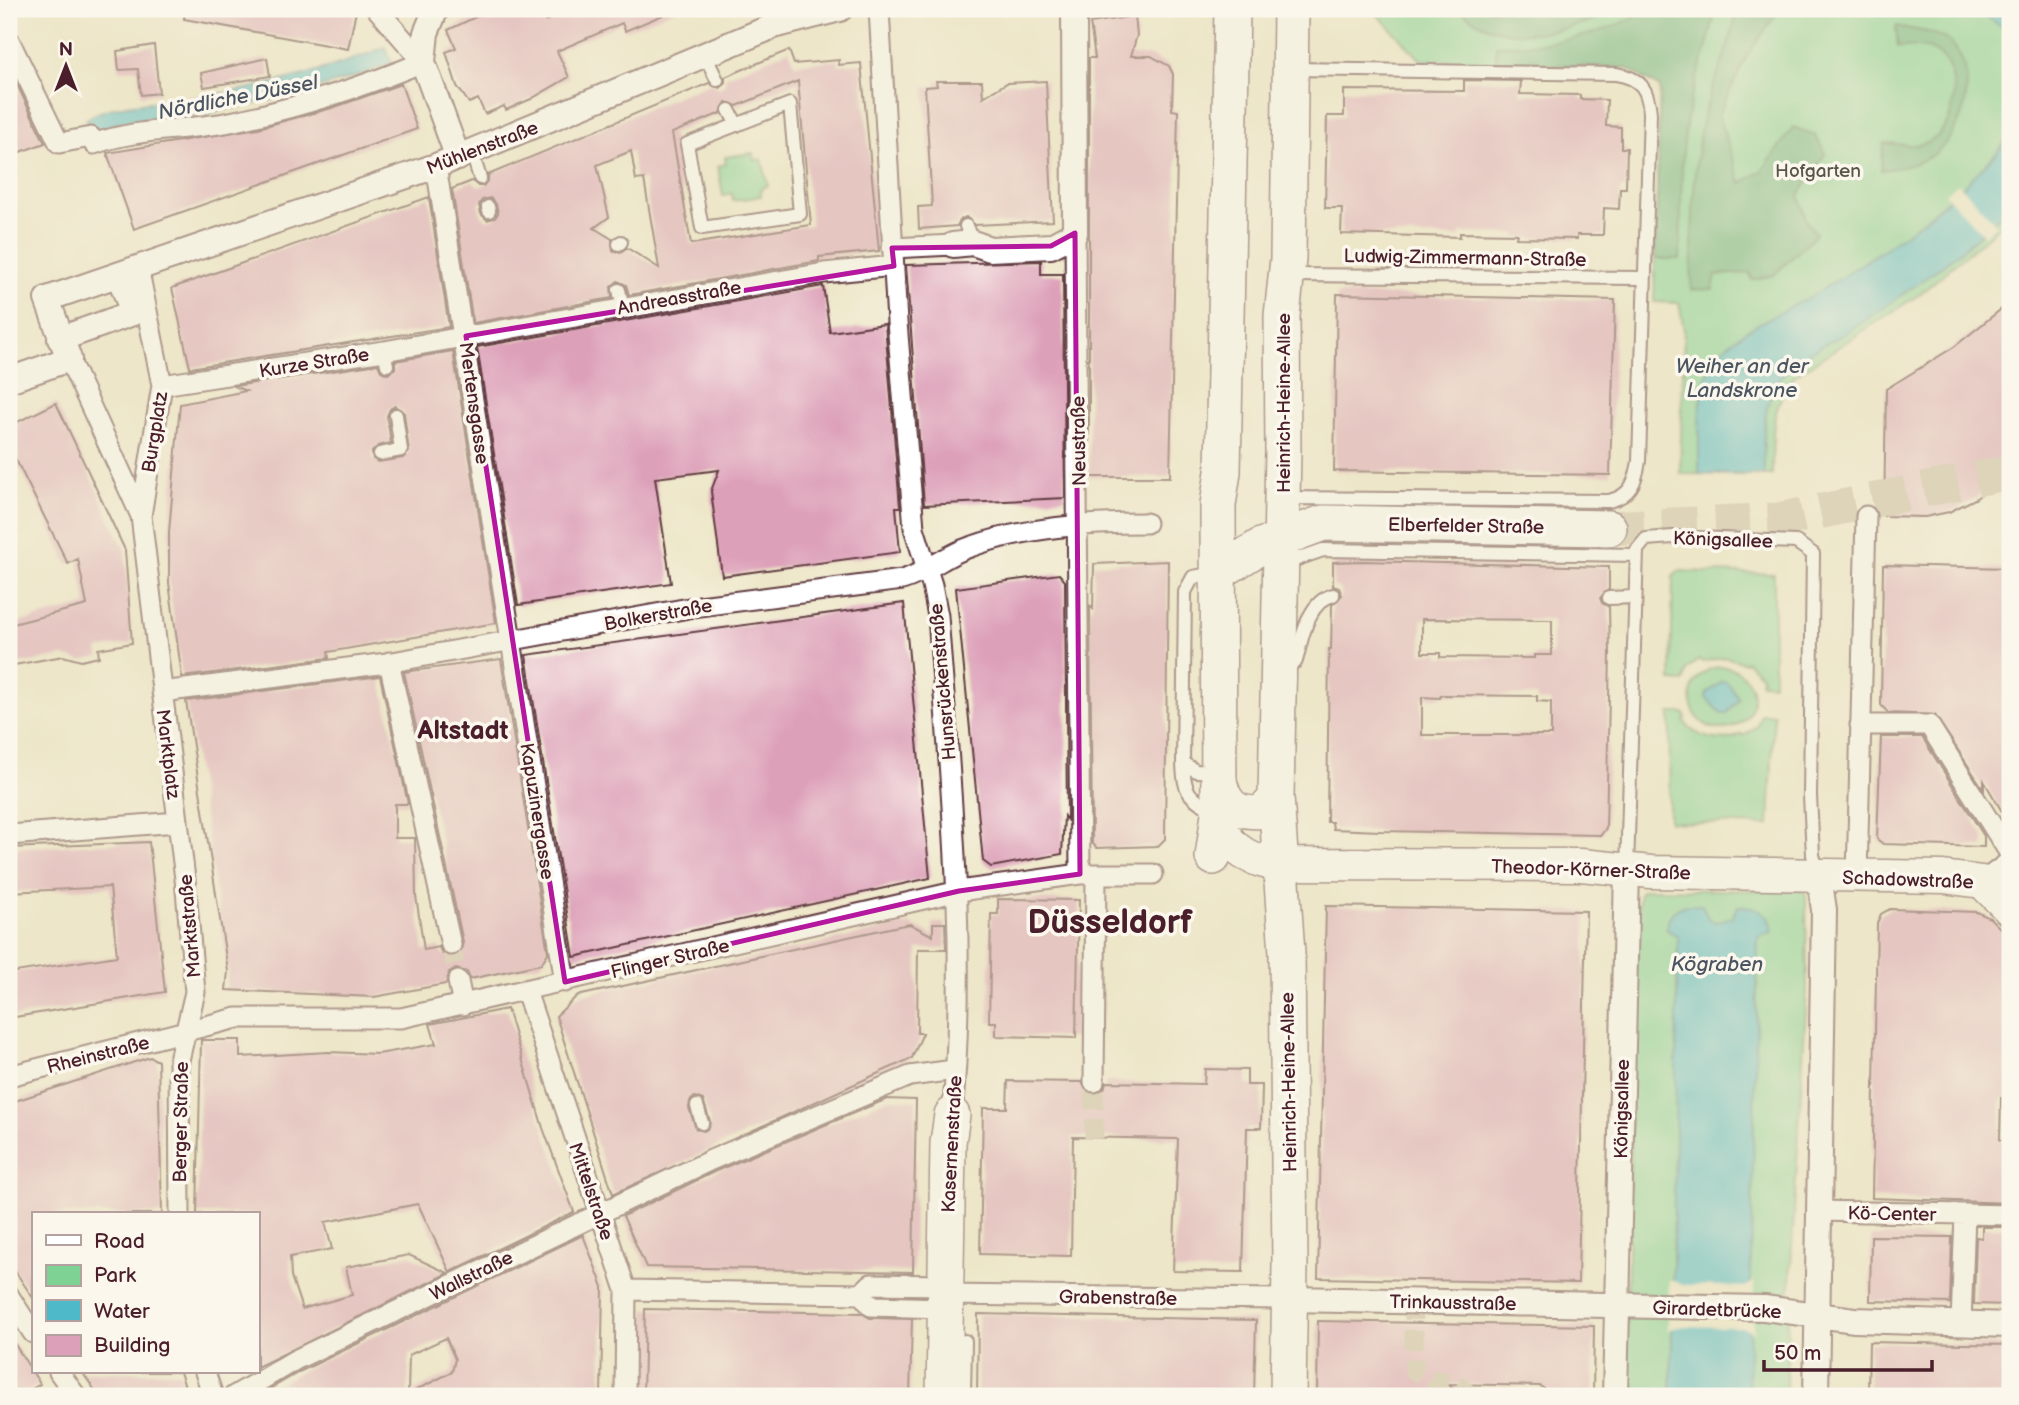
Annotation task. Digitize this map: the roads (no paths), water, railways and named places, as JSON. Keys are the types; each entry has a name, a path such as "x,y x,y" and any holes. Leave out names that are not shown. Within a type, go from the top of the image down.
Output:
{"main road":[{"path":"1213,857 1219,814 1219,573 1232,9"},
{"name":"Heinrich-Heine-Allee","path":"1288,1396 1290,1298 1287,953 1276,797 1282,498 1282,316 1287,275 1292,9"},
{"path":"1282,498 1323,523"},
{"name":"Elberfelder Straße","path":"1219,573 1256,548 1281,552 1323,523 1609,514"},
{"name":"Kasernenstraße","path":"944,1396 948,1143 952,1115"}],"street":[{"path":"377,9 424,52 455,159"},
{"path":"9,40 59,143 92,141 228,122 350,91 424,52 436,9"},
{"name":"Mühlenstraße","path":"129,271 455,159 774,26 840,9"},
{"name":"Hunsrückenstraße","path":"879,9 893,257 914,528 938,616 956,892"},
{"name":"Neustraße","path":"1074,9 1079,525 1094,1082"},
{"name":"Mertensgasse","path":"455,159 466,336 510,640"},
{"path":"964,238 989,249 1051,246 1076,233"},
{"name":"Andreasstraße","path":"466,336 621,298 824,273 964,238"},
{"path":"9,380 133,313 129,271"},
{"name":"Burgplatz","path":"141,516 162,385 129,271 47,299 64,349 141,516 156,642"},
{"name":"Kurze Straße","path":"162,385 386,358 466,336"},
{"path":"1857,878 1866,516"},
{"name":"Bolkerstraße","path":"162,692 390,662 699,606 902,580 927,571 956,552 983,542 1079,525 1146,523"},
{"name":"Kapuzinergasse","path":"510,640 565,982"},
{"name":"Marktplatz","path":"9,835 178,822 156,642"},
{"path":"390,662 451,945"},
{"path":"1860,725 1929,725 2010,854"},
{"path":"1219,772 1226,798 1236,810 1261,811 1276,797"},
{"path":"1219,814 1223,830 1236,849 1261,862 1279,865"},
{"name":"Marktstraße","path":"178,822 195,992 187,1030"},
{"name":"Schadowstraße","path":"1819,876 1995,877 2010,861"},
{"name":"Theodor-Körner-Straße","path":"1279,865 1409,867 1521,864 1819,876"},
{"name":"Königsallee","path":"1615,1396 1627,869"},
{"name":"Flinger Straße","path":"187,1030 237,1018 401,1018 956,892 1088,874 1153,874"},
{"name":"Königsallee","path":"1816,1396 1824,910 1819,876"},
{"path":"1995,877 2010,910"},
{"name":"Kasernenstraße","path":"952,1115 956,892"},
{"path":"458,981 463,1005"},
{"name":"Mittelstraße","path":"526,990 562,1105 626,1290 625,1396"},
{"name":"Rheinstraße","path":"9,1076 187,1030"},
{"name":"Berger Straße","path":"180,1212 179,1060 187,1030"},
{"name":"Wallstraße","path":"234,1396 295,1360 601,1213 710,1155 910,1076 954,1070"},
{"name":"Kö-Center","path":"1818,1211 2010,1215"},
{"name":"Kö-Center","path":"1961,1324 1965,1214"},
{"name":"Grabenstraße","path":"626,1290 861,1294 871,1284 946,1296 1290,1298"},
{"path":"9,1296 32,1330"},
{"name":"Trinkausstraße","path":"1290,1298 1617,1306"},
{"name":"Girardetbrücke","path":"1617,1306 1764,1308 1855,1320 2010,1325"},
{"path":"61,1374 76,1396"},
{"path":"206,1374 213,1396"}],"lane":[{"path":"705,55 717,80"},
{"path":"1282,498 1609,514 1637,478 1650,113 1646,90 1639,82 1626,75 1290,69"},
{"path":"789,104 800,214 702,228 687,144 735,125 789,104"},
{"path":"455,159 480,178"},
{"name":"Ludwig-Zimmermann-Straße","path":"1287,275 1643,278"},
{"path":"380,454 401,450 396,415"},
{"name":"Königsallee","path":"1627,869 1636,555 1640,543 1646,539 1673,537 1796,542 1813,554 1810,796 1813,855 1819,876"},
{"path":"1281,552 1323,550 1636,555"},
{"path":"1219,573 1193,577 1185,592 1183,763 1185,788 1194,800 1219,814"},
{"path":"1278,673 1296,662 1304,632 1318,601 1332,595"},
{"path":"1609,598 1635,597"},
{"path":"1183,763 1196,771 1219,772"},
{"path":"697,1107 702,1123"},
{"path":"964,1396 965,1341"}],"water":[{"path":"1974,9 2010,9 2010,32"},
{"name":"Nördliche Düssel","path":"385,47 392,63 325,86 279,98 209,113 121,123 97,132 86,119 112,108 194,98 275,82 342,63"},
{"name":"Weiher an der Landskrone","path":"2010,137 2010,206 1974,240 1936,270 1855,327 1793,364 1778,382 1766,415 1764,475 1699,474 1701,400 1708,372 1724,348 1749,329 1821,290 1922,221 1969,181"},
{"path":"1723,681 1728,683 1739,699 1726,714 1721,714 1706,698 1707,693"},
{"name":"Kögraben","path":"1685,905 1702,905 1708,918 1715,922 1732,917 1738,906 1757,908 1769,919 1772,932 1758,937 1748,1396 1671,1396 1678,936 1667,930 1672,914"}],"tunnel":[{"path":"1609,528 1779,520 2010,472"},
{"path":"451,945 458,981"},
{"path":"1094,1082 1094,1138"},
{"path":"1414,1301 1414,1370 1435,1381 1454,1381 1471,1396"}],"district":[{"name":"Altstadt","path":"463,730"},
{"name":"Düsseldorf","path":"1110,921"}],"park label":[{"name":"Hofgarten","path":"1818,170"}]}
